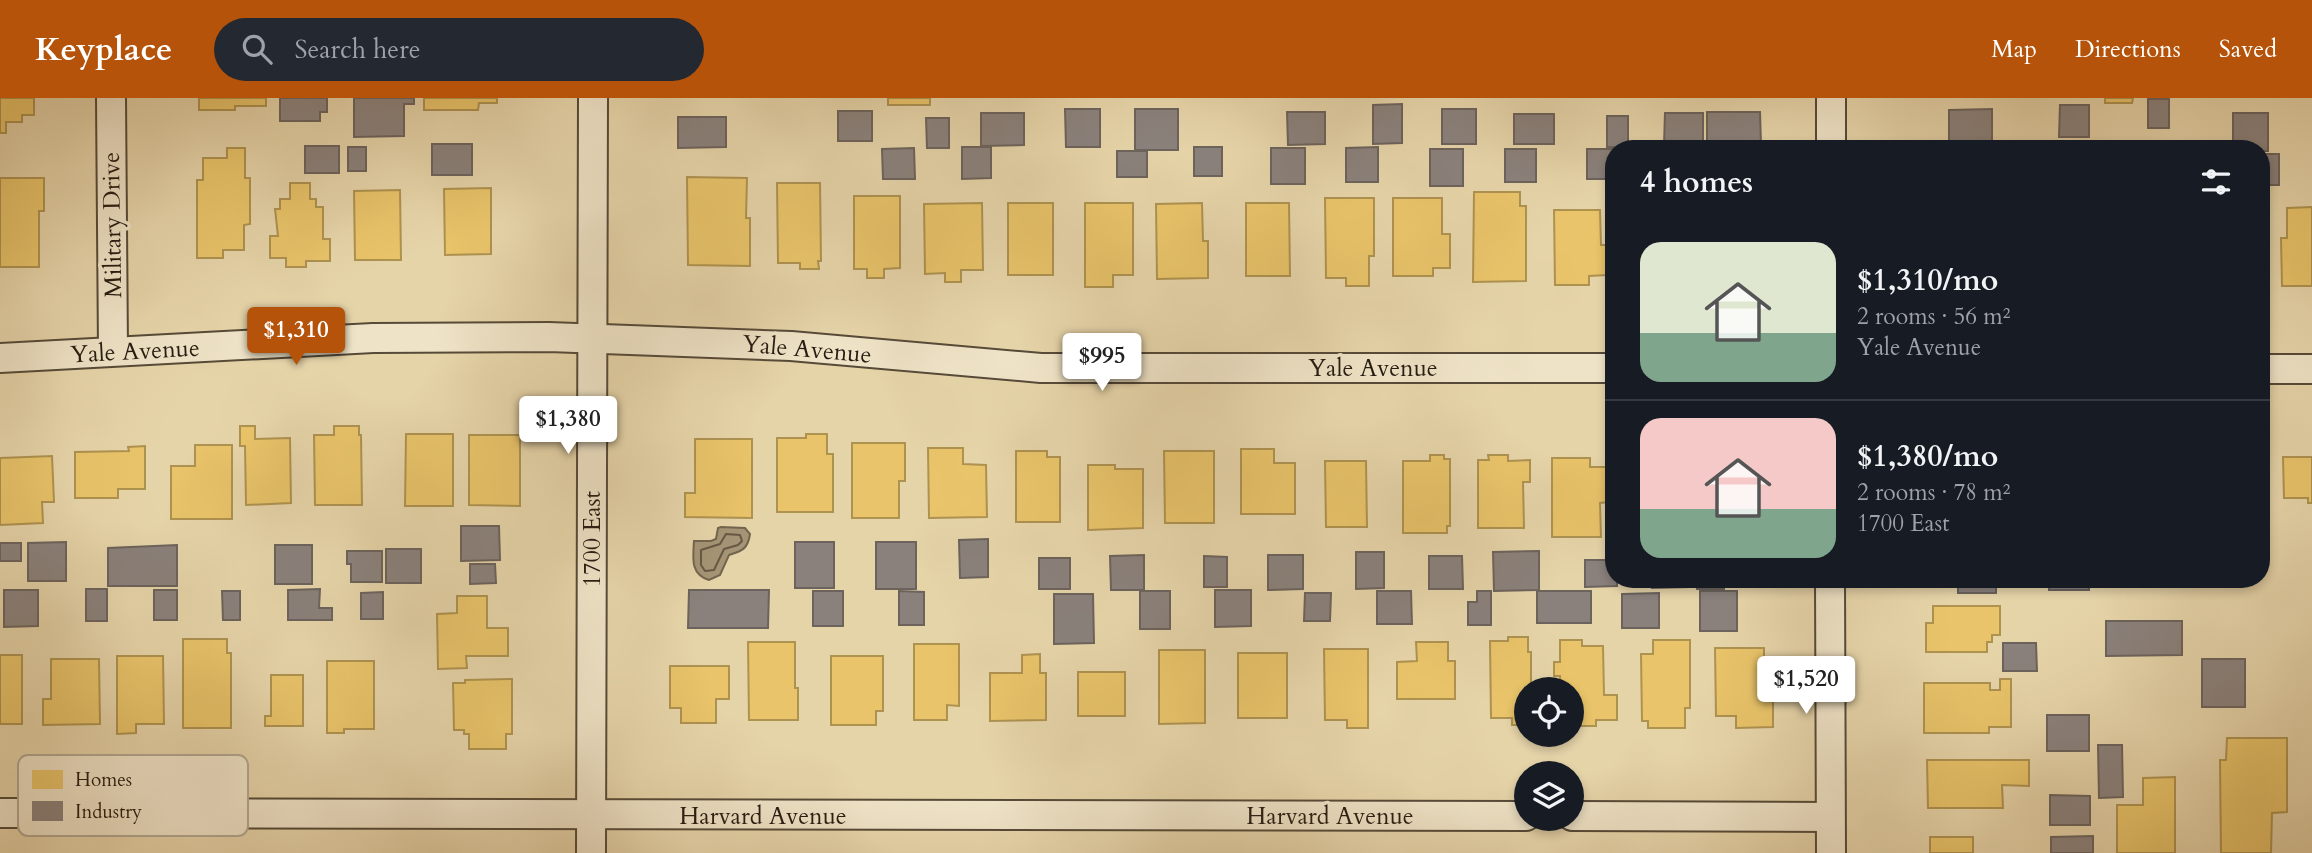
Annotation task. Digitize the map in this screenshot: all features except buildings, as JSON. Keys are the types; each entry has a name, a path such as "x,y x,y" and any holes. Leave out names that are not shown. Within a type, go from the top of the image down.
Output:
{"street":[{"name":"Military Drive","path":"111,98 113,351"},
{"name":"1700 East","path":"591,853 593,98"},
{"path":"1830,140 1831,98"},
{"name":"Yale Avenue","path":"0,358 373,338 550,337 737,343 1052,368 1605,368"},
{"path":"2270,369 2312,369"},
{"path":"1830,588 1830,853"},
{"name":"Harvard Avenue","path":"0,813 18,813"},
{"name":"Harvard Avenue","path":"248,813 1514,816"},
{"path":"1584,817 1830,817"}],"water":[{"path":"718,528 745,528 750,534 749,539 744,549 729,555 720,575 709,580 696,570 693,559 694,541 716,539"}]}
